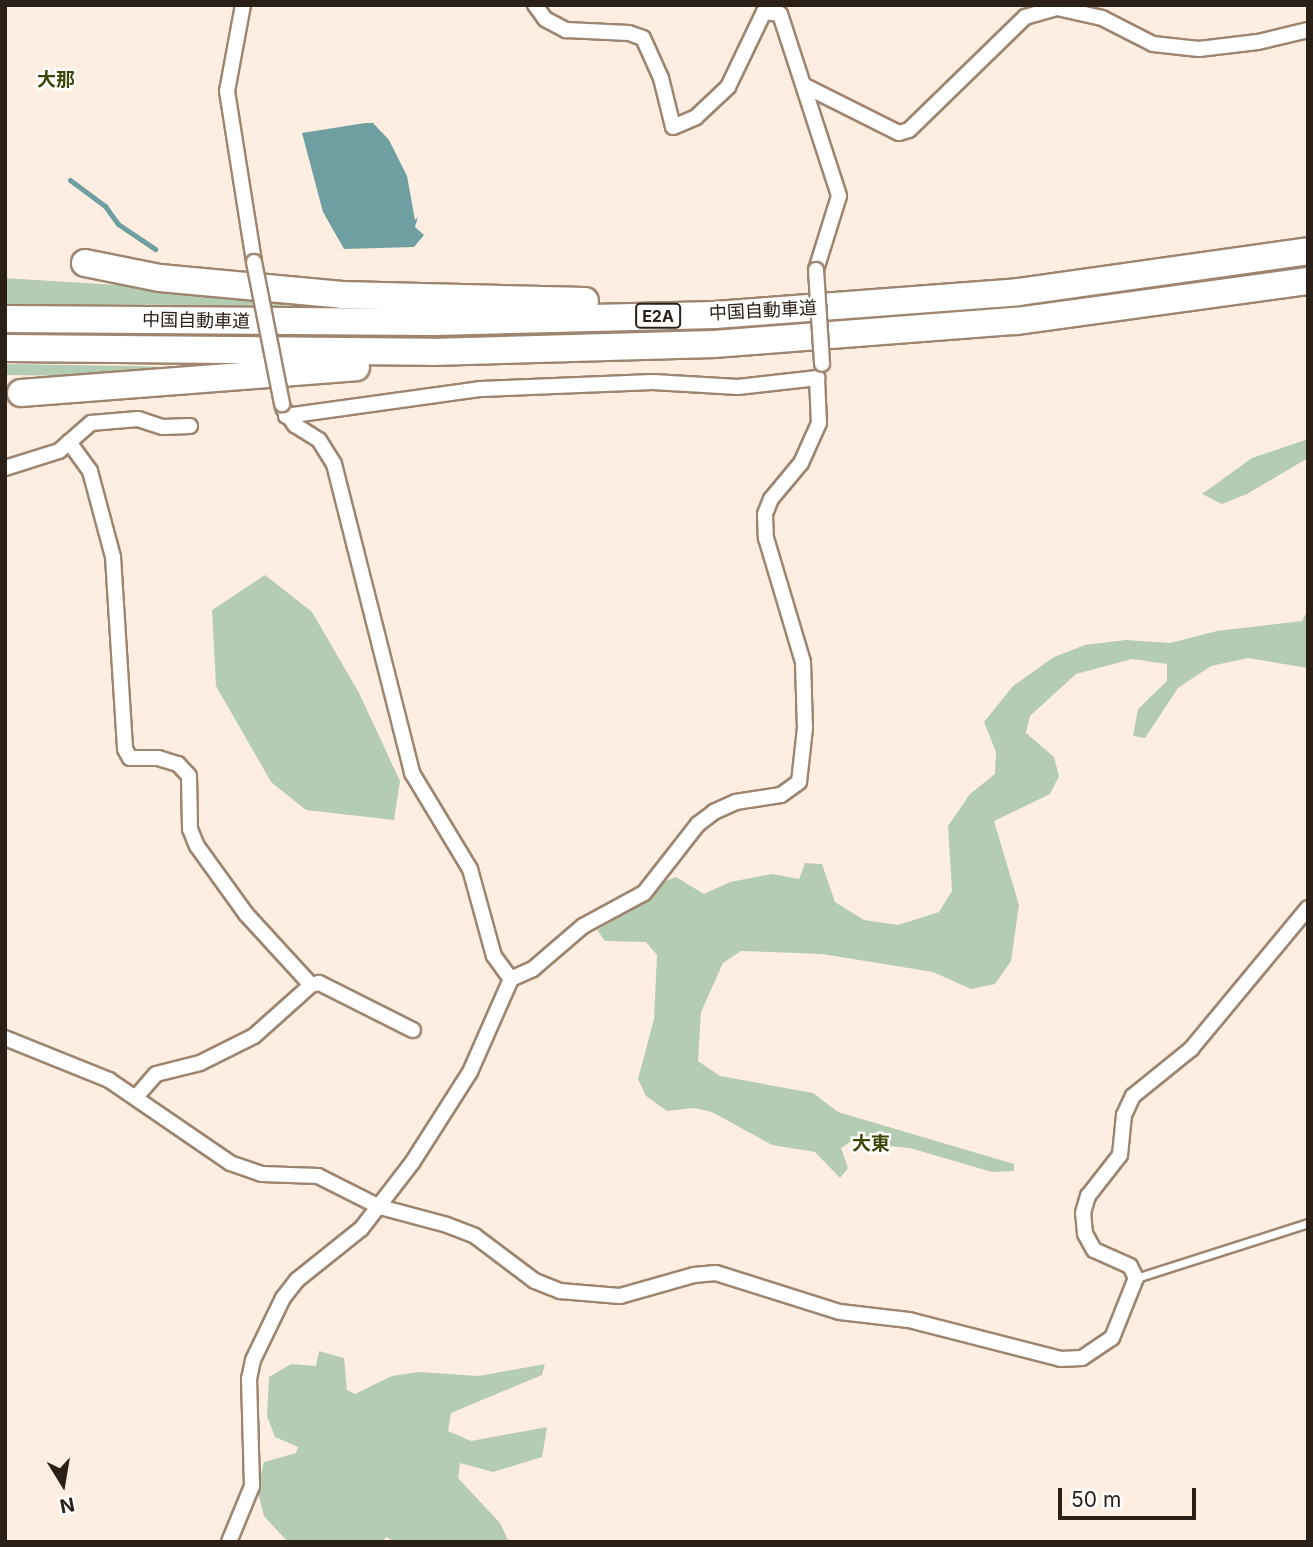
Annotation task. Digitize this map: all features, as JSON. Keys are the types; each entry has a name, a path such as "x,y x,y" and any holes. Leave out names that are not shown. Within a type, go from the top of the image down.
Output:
{"highway":[{"name":"中国自動車道","path":"5,319 433,322 674,316 1018,292 1308,251"},
{"path":"85,263 160,278 284,290 424,300 608,301 674,316"},
{"name":"中国自動車道","path":"5,348 571,350 1016,321 1308,281"},
{"path":"21,393 571,350"}],"street":[{"path":"243,5 227,91 254,262 284,410 319,440 334,464 412,773 470,869 494,956 511,979"},
{"path":"229,1542 252,1486 253,1360 297,1280 361,1229 380,1207 470,1072 511,979 533,969 583,926 644,893 698,824 713,812 736,802 781,795 799,782 805,728 803,662 766,538 765,514 771,499 801,463 819,424 816,270 839,196 805,86 780,14 764,12 728,87 696,117 673,127 661,79 643,38 629,33 566,30 545,19 534,5"},
{"path":"805,86 899,132 909,130 1025,17 1057,8 1102,18 1153,44 1199,49 1258,42 1308,30"},
{"path":"284,410 481,389 653,382 738,387 819,371"},
{"path":"5,468 38,460 69,442 91,423 116,419 190,426"},
{"path":"69,442 90,471 113,557 125,749 130,758 158,758 178,764 189,776 190,830 197,846 246,914 311,985 332,987 413,1030"},
{"path":"5,1038 75,1064 136,1097 164,1122 230,1163 262,1174 318,1176 380,1207 475,1236 535,1281 560,1291 620,1296 694,1275 716,1273 840,1311 909,1320 1061,1359 1082,1358 1112,1338 1136,1278 1130,1266 1094,1250 1085,1234 1083,1213 1088,1196 1120,1155 1128,1105 1147,1082 1191,1049 1308,908"},
{"path":"136,1097 156,1074 200,1063 254,1036 311,985"}],"lane":[{"path":"1136,1278 1308,1223"}],"green space":[{"path":"5,278 149,287 324,306 5,304"},
{"path":"5,364 189,368 82,376 5,375"},
{"path":"1308,439 1308,458 1247,494 1222,504 1202,494 1252,458"},
{"path":"265,575 312,612 359,693 400,781 394,820 306,810 271,782 216,686 212,610"},
{"path":"1308,609 1308,668 1248,658 1211,666 1178,688 1145,738 1133,736 1138,709 1167,681 1167,664 1132,659 1076,674 1030,716 1026,733 1054,757 1059,776 1050,794 994,821 1019,905 1011,961 995,984 971,989 933,972 822,954 741,951 723,963 701,1012 698,1061 720,1076 813,1093 838,1112 1014,1164 1014,1171 992,1172 910,1148 850,1142 841,1148 848,1168 840,1178 815,1152 772,1145 712,1112 694,1108 667,1111 646,1096 638,1079 654,1019 657,955 646,942 605,941 597,930 633,909 659,883 676,877 704,894 730,882 772,874 799,879 805,863 822,864 835,902 864,920 898,925 939,912 952,891 948,826 970,794 995,774 996,752 984,722 1013,686 1054,657 1085,645 1126,640 1170,643 1217,631 1302,621"},
{"path":"319,1351 344,1358 347,1390 355,1394 392,1376 418,1372 479,1376 545,1364 542,1375 451,1413 448,1431 471,1441 547,1427 542,1457 493,1472 460,1463 458,1478 500,1523 509,1542 395,1542 386,1537 383,1542 288,1542 264,1516 257,1489 264,1462 296,1453 298,1447 275,1437 267,1416 269,1377 291,1364 316,1366"}],"water":[{"path":"373,123 389,140 407,176 415,220 418,217 415,227 424,235 414,247 344,249 323,212 302,133"}],"waterway":[{"path":"70,180 105,206 118,224 155,249"}],"district":[{"name":"大那","path":"56,80"},
{"name":"大東","path":"871,1144"}]}
